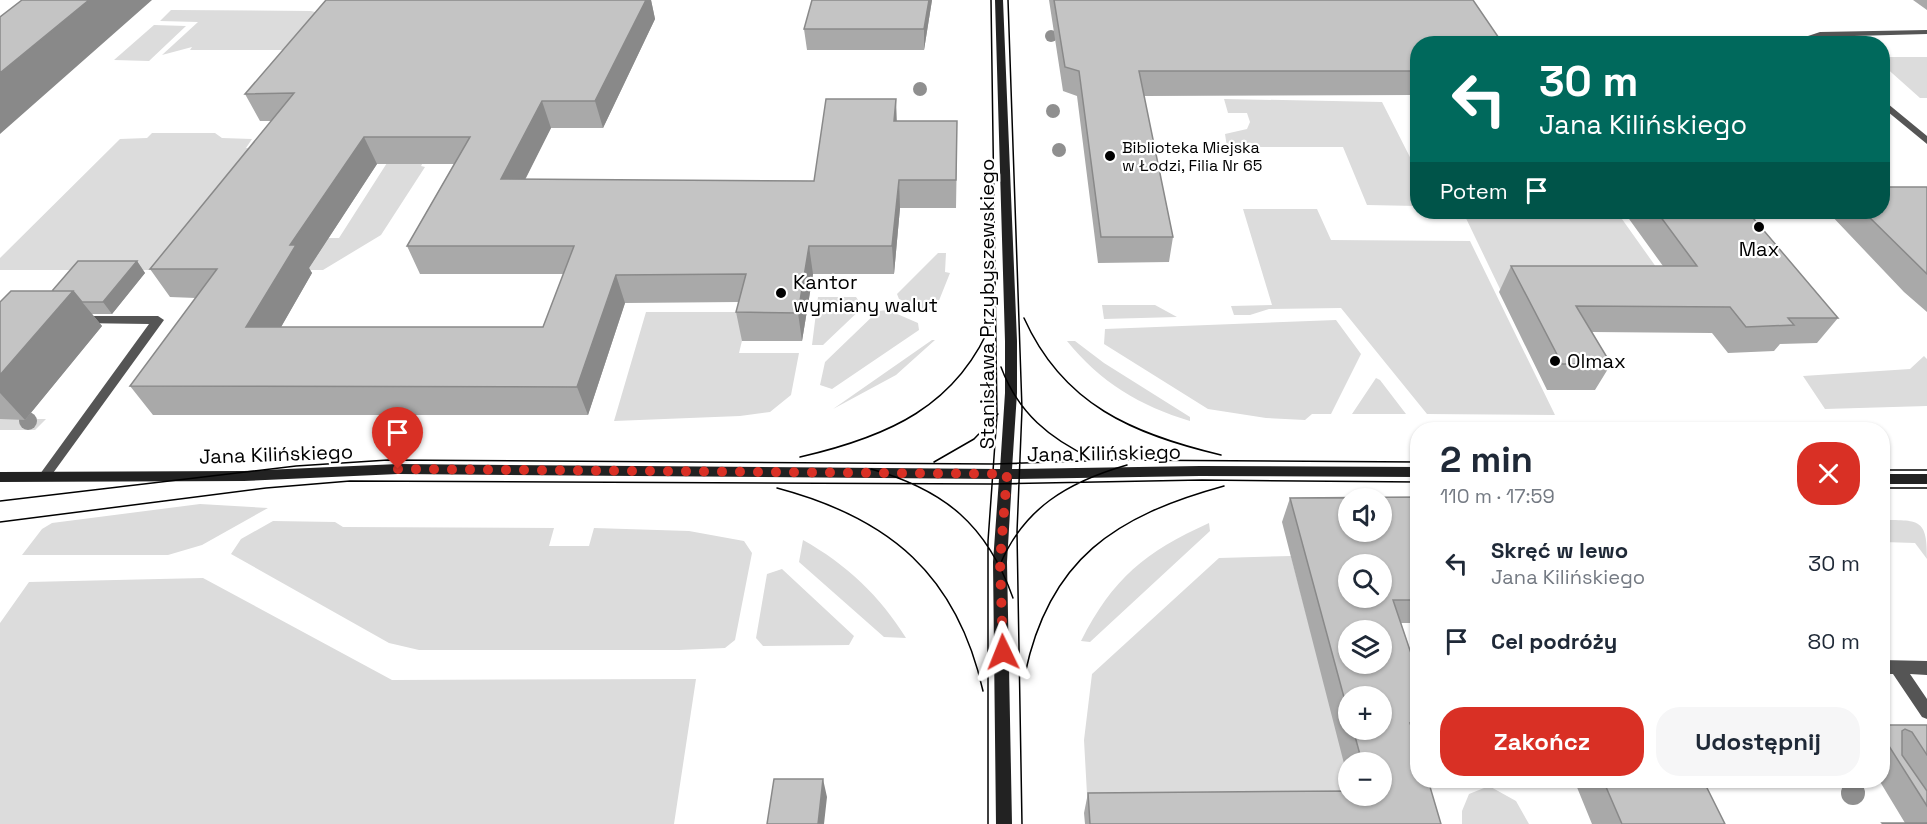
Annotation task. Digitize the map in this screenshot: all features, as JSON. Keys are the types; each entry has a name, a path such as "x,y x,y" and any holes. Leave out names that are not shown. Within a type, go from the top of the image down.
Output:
{"street":[{"name":"Stanisława Przybyszewskiego","path":"999,0 1011,393 1000,562 1004,824"},
{"name":"Jana Kilińskiego","path":"0,477 244,477 398,469 1007,474 1222,471 1410,472"},
{"path":"1890,479 1927,479"}],"lane":[{"path":"1812,36 1927,32"},
{"path":"1890,109 1927,141"},
{"path":"44,477 158,320 68,320"},
{"path":"1890,667 1927,668"},
{"path":"1890,667 1927,712"}],"shaded area":[{"path":"171,10 311,11 327,15 296,50 190,50 192,47 162,55 198,22 160,21"},
{"path":"154,25 186,26 149,61 114,60"},
{"path":"1890,57 1927,57 1927,98 1920,98 1890,71"},
{"path":"1224,99 1382,102 1410,157 1410,206 1367,205 1343,147 1227,147 1225,134 1247,129 1250,122 1247,113 1228,113"},
{"path":"152,133 215,133 222,138 252,139 246,148 281,147 214,238 339,238 401,141 435,141 421,166 425,167 381,235 323,270 0,270 0,258 120,139 147,138"},
{"path":"1243,209 1317,209 1331,240 1470,241 1555,415 1427,414 1341,308 1269,309 1250,315 1234,315 1231,306 1272,305"},
{"path":"1466,219 1622,219 1671,288 1500,289"},
{"path":"938,253 946,253 945,272 950,273 936,308 926,311 899,299 897,294"},
{"path":"818,297 856,297 863,307 823,345 812,345"},
{"path":"1102,305 1155,305 1177,317 1104,319"},
{"path":"888,310 918,323 919,330 832,389 820,385 825,362 878,311"},
{"path":"646,312 749,312 739,353 799,353 791,395 770,412 740,416 614,421"},
{"path":"1336,320 1361,354 1331,414 1312,414 1305,420 1266,418 1208,409 1104,344 1105,329"},
{"path":"935,340 896,375 833,409"},
{"path":"1067,341 1075,341 1104,363 1190,417 1190,421 1154,408 1122,391 1093,369"},
{"path":"1924,356 1927,359 1927,406 1825,409 1803,376 1910,369"},
{"path":"1376,378 1380,380 1406,414 1352,414"},
{"path":"0,419 46,419 35,430 0,430"},
{"path":"200,504 268,508 202,545 168,555 22,555 42,529 52,523"},
{"path":"1890,520 1914,522 1919,525 1925,536 1927,559 1915,543 1890,542"},
{"path":"273,521 335,522 343,527 554,528 549,546 589,546 594,528 689,531 744,541 752,553 735,640 725,648 419,650 389,643 231,554 241,539"},
{"path":"1209,523 1210,531 1090,642 1081,641 1106,600 1133,569 1166,545"},
{"path":"803,540 848,570 861,582 885,608 906,638 884,637 799,562"},
{"path":"1291,556 1342,752 1338,752 1338,796 1088,812 1084,740 1092,674 1219,558"},
{"path":"782,569 854,636 849,645 763,646 756,638 767,574"},
{"path":"203,578 392,680 696,679 674,824 0,824 0,623 29,582"},
{"path":"1484,788 1493,788 1516,801 1529,824 1462,824 1462,811 1469,794"}],"building":[{"path":"22,0 89,0 0,73 0,17"},
{"path":"326,0 646,0 595,101 542,101 501,179 814,181 826,99 896,99 894,121 957,121 956,180 899,180 892,246 809,246 798,313 736,312 746,274 616,275 577,387 130,386 217,269 150,269 294,93 245,94","holes":["364,137 470,137 407,246 574,246 543,327 246,327 296,245 290,245"]},
{"path":"812,0 929,0 924,29 804,29"},
{"path":"1054,0 1473,0 1498,36 1410,36 1410,71 1139,71 1173,237 1101,237 1079,71 1065,67"},
{"path":"1890,187 1927,187 1927,274 1871,219 1890,219"},
{"path":"1662,219 1754,219 1838,318 1788,318 1794,325 1746,327 1730,307 1576,306 1611,364 1562,364 1511,266 1697,266"},
{"path":"78,261 137,261 103,302 82,302 73,291 52,291"},
{"path":"11,291 73,291 0,375 0,302"},
{"path":"1392,497 1410,497 1410,600 1393,600 1410,650 1410,788 1430,788 1441,824 1090,824 1088,793 1338,791 1338,806 1392,806 1392,752 1359,752 1356,740 1392,740 1392,686 1341,686 1290,498 1338,498 1338,542 1392,542"},
{"path":"1890,725 1927,725 1927,755 1912,732 1905,729 1902,731 1902,755 1927,791 1927,806 1890,748"},
{"path":"774,779 823,779 818,824 767,824"},
{"path":"1606,788 1707,788 1725,824 1622,824"},
{"path":"1927,823 1927,824 1883,824"}],"tram line":[{"path":"991,0 997,415"},
{"path":"1008,0 1022,406"},
{"path":"1024,318 1040,348 1059,373 1080,394 1104,411 1159,437 1221,455"},
{"path":"800,457 862,439 916,414 960,375 978,349 993,319"},
{"path":"1001,367 1022,406"},
{"path":"1020,463 1022,406"},
{"path":"1022,406 1049,433 1093,459"},
{"path":"934,462 974,439 997,415"},
{"path":"994,464 997,415"},
{"path":"0,501 296,466 388,460 994,464"},
{"path":"1020,463 1114,460 1410,462"},
{"path":"994,464 1020,463"},
{"path":"1019,483 1020,463"},
{"path":"992,484 994,464"},
{"path":"1080,482 1127,465"},
{"path":"871,469 910,484"},
{"path":"1890,470 1927,470"},
{"path":"1080,482 1202,480 1410,482"},
{"path":"0,522 266,488 350,481 910,484"},
{"path":"1017,535 1034,513 1050,500 1080,482"},
{"path":"1019,483 1080,482"},
{"path":"992,484 1019,483"},
{"path":"1017,535 1019,483"},
{"path":"910,484 992,484"},
{"path":"910,484 942,500 960,514 988,547"},
{"path":"988,547 992,484"},
{"path":"1025,674 1036,634 1051,600 1070,572 1093,548 1119,528 1150,512 1224,486"},
{"path":"777,488 853,516 885,535 913,557 936,584 956,615 971,650 983,691"},
{"path":"1890,488 1927,488"},
{"path":"999,567 1017,535"},
{"path":"1017,535 1022,824"},
{"path":"988,547 999,567"},
{"path":"988,547 988,824"},
{"path":"999,567 1013,598"}],"place":[{"name":"Biblioteka Miejska w Łodzi, Filia Nr 65","path":"1110,156"},
{"name":"Max","path":"1759,227"},
{"name":"Kantor wymiany walut","path":"781,293"},
{"name":"Olmax","path":"1555,361"}],"route":[{"path":"398,469 1007,474 1000,562 1003,652"}]}
